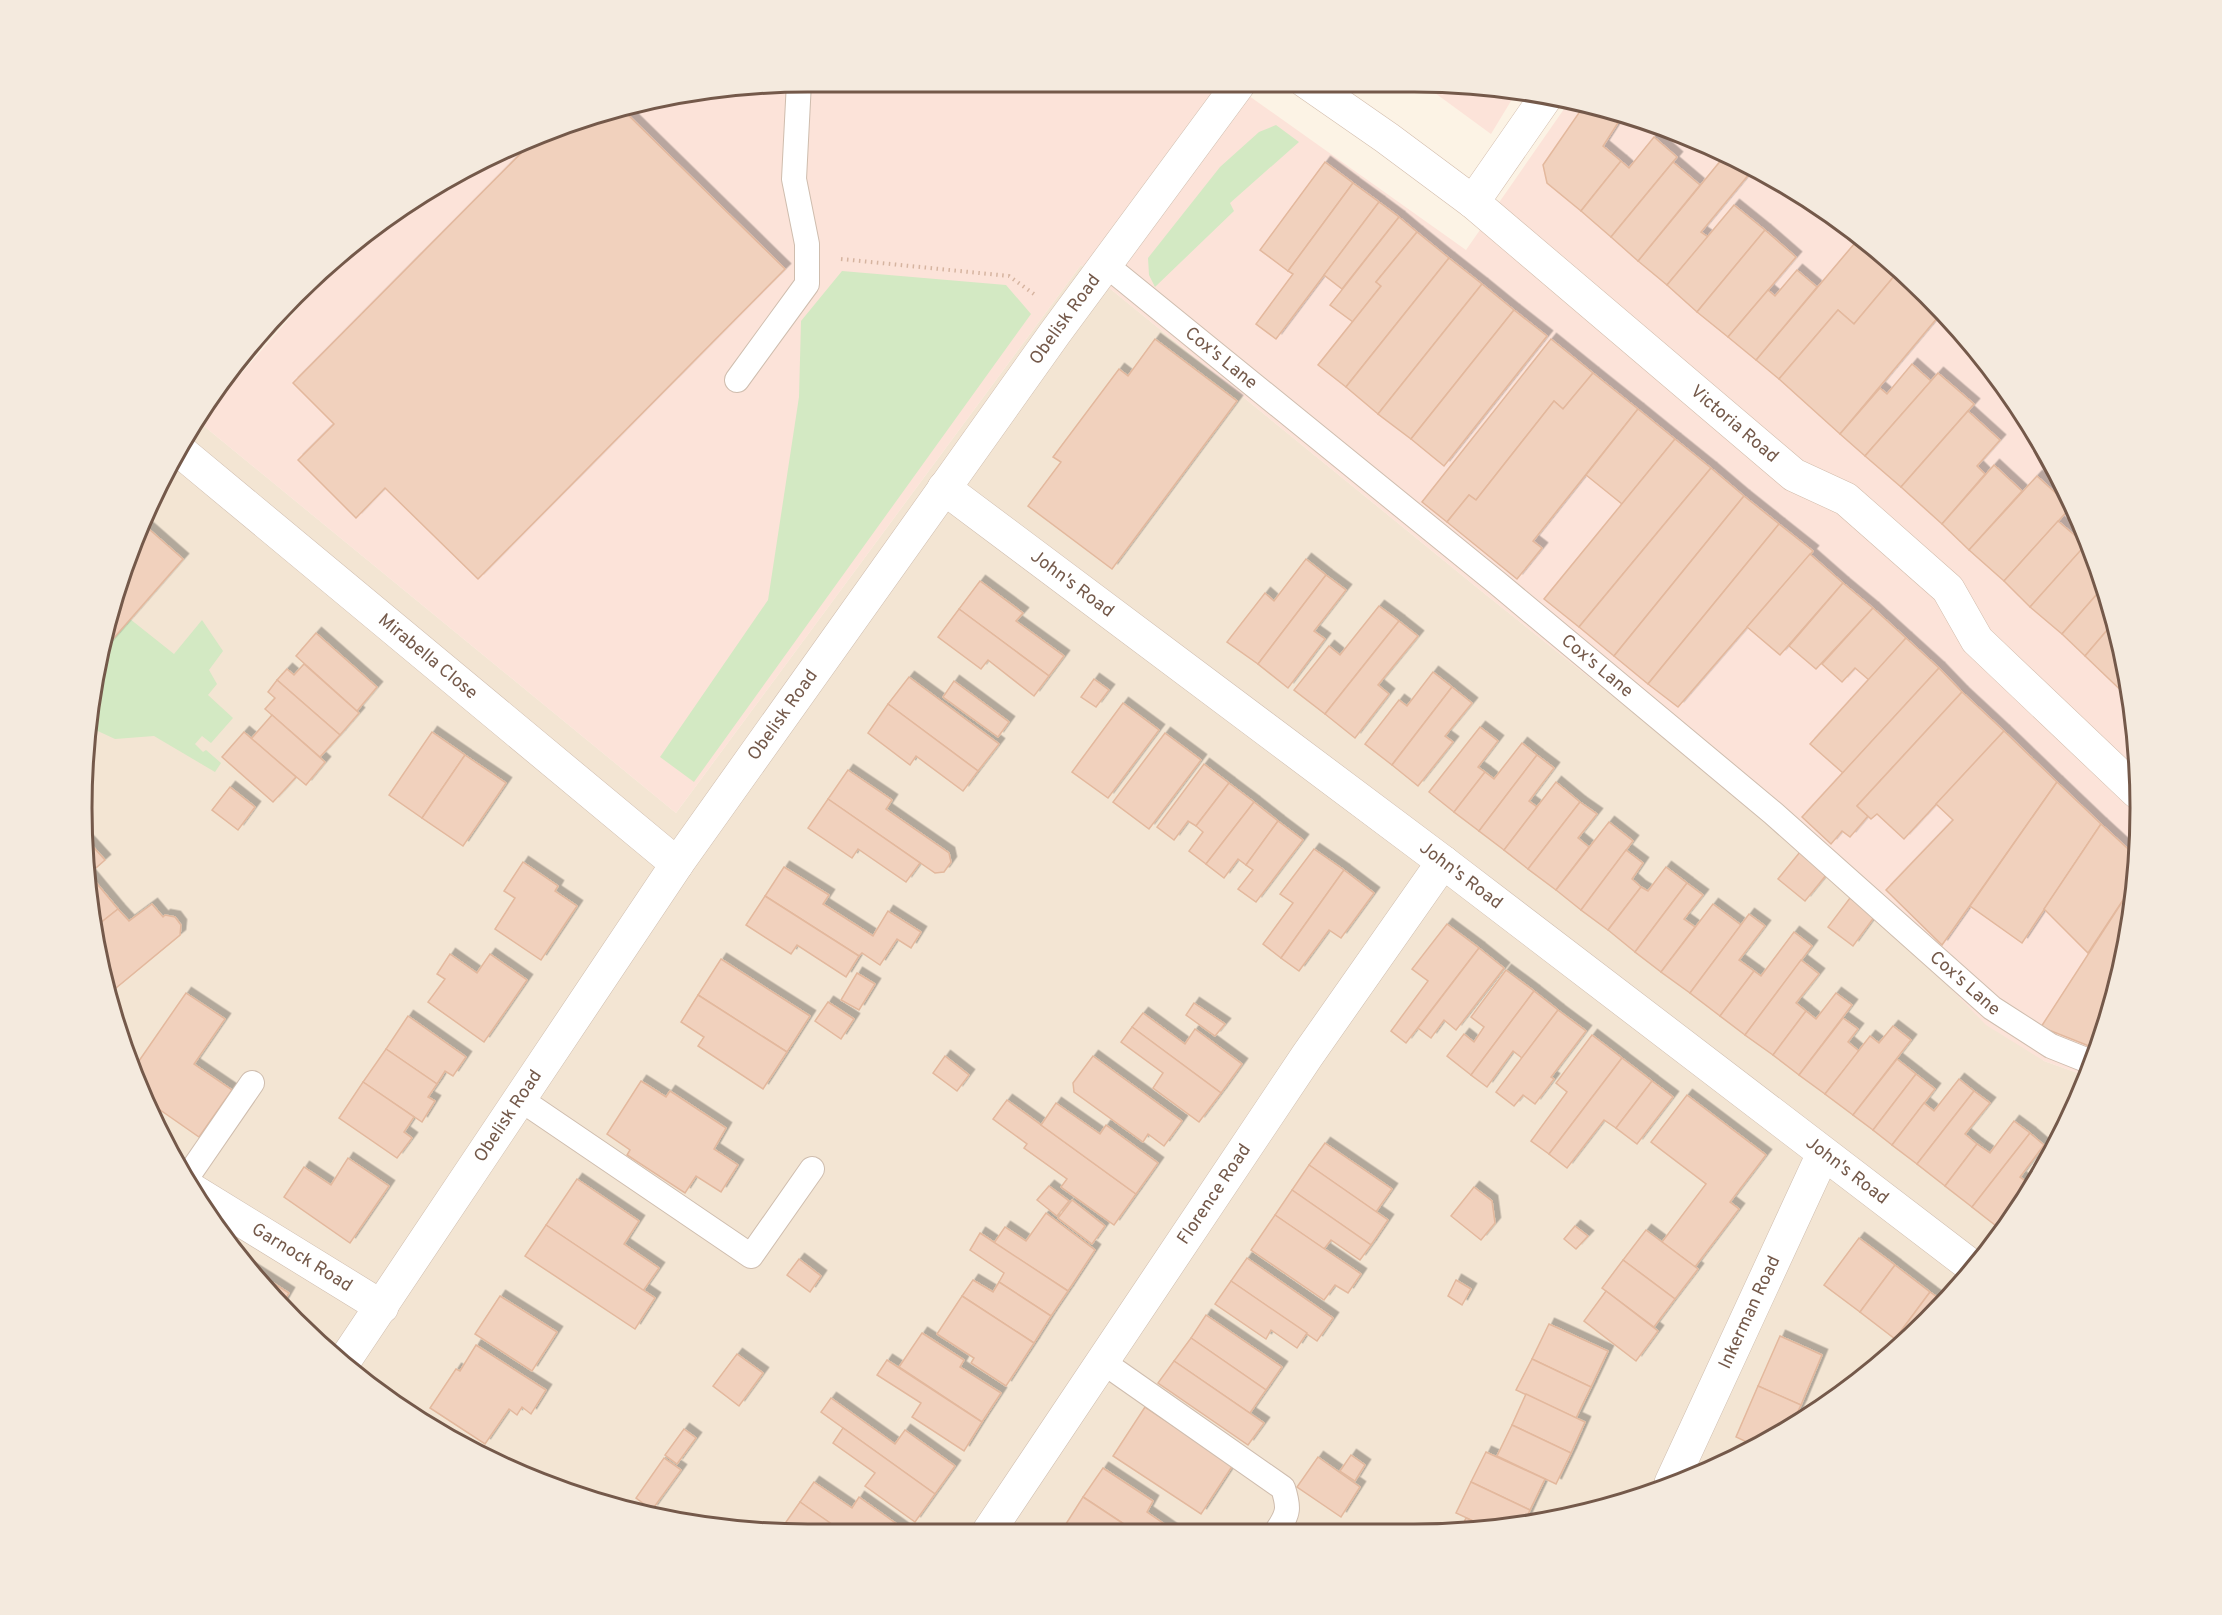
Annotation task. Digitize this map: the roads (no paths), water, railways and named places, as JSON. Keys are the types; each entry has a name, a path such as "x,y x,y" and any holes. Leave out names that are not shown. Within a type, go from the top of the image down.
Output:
{"street":[{"name":"Obelisk Road","path":"348,1356 677,864 1067,317 1233,92"},
{"name":"Victoria Road","path":"1321,92 1388,138 1473,202 1794,475 1846,499 1948,589 1977,640 2130,785"},
{"path":"1473,202 1542,103"},
{"name":"Mirabella Close","path":"185,454 677,864"},
{"name":"John's Road","path":"944,488 1443,862 1967,1263"},
{"name":"Florence Road","path":"994,1524 1307,1056 1443,862"},
{"name":"Inkerman Road","path":"1681,1472 1823,1154"},
{"name":"Garnock Road","path":"209,1201 382,1307"}],"lane":[{"path":"737,380 807,284 807,244 794,179 798,92"},
{"name":"Cox's Lane","path":"1106,265 1504,589 1773,813 1992,1008 2051,1046 2085,1059"},
{"path":"191,1172 252,1083"},
{"path":"520,1099 751,1256 812,1169"},
{"path":"1103,1362 1283,1488 1288,1505 1282,1524"}]}
